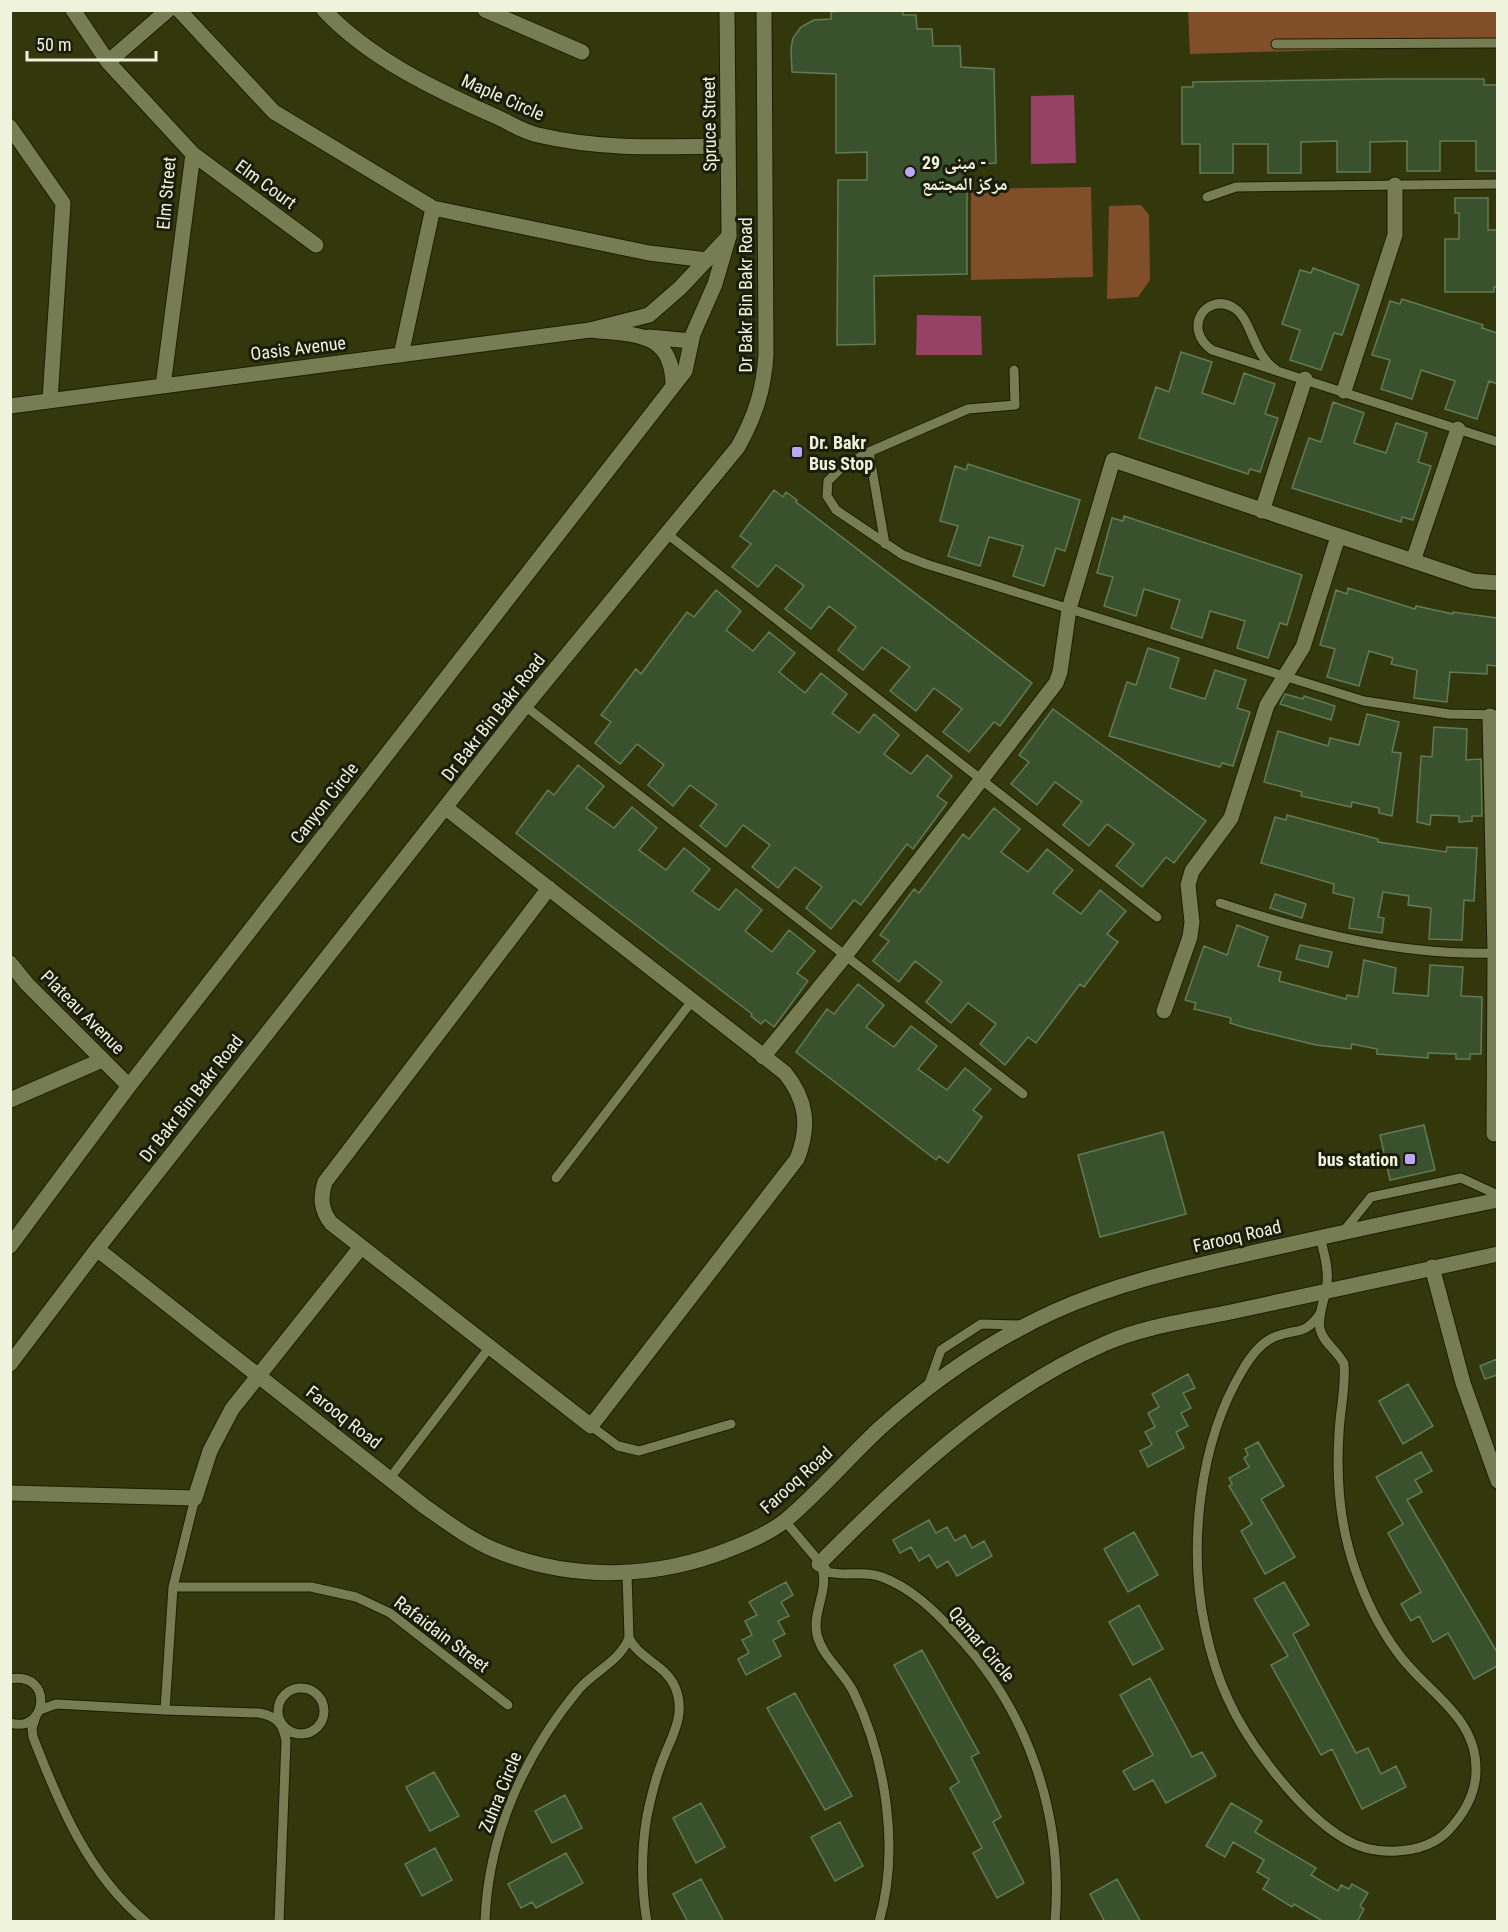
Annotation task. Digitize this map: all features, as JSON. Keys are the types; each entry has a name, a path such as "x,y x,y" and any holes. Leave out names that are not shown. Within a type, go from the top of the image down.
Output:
{"street":[{"name":"Elm Street","path":"73,10 108,62 193,154 163,386"},
{"path":"108,62 168,10"},
{"path":"179,10 274,112 433,208 649,252 707,260"},
{"name":"Maple Circle","path":"324,10 342,30 387,61 468,105 536,135 624,148 728,146"},
{"path":"485,10 582,52"},
{"name":"Spruce Street","path":"727,10 729,236"},
{"name":"Dr Bakr Bin Bakr Road","path":"10,1364 97,1249 525,706 738,447 755,415 764,386 766,354 764,10"},
{"path":"10,127 63,203 50,400"},
{"name":"Elm Court","path":"193,154 316,244"},
{"path":"1344,391 1395,235 1395,185"},
{"path":"401,355 433,208"},
{"name":"Oasis Avenue","path":"10,406 590,330 649,315 729,236"},
{"name":"Canyon Circle","path":"13,1238 684,371 692,341 729,236"},
{"name":"Oasis Avenue","path":"590,330 643,336 663,346 671,363 673,386"},
{"path":"643,336 692,341"},
{"path":"1262,511 1305,379"},
{"path":"1413,561 1458,429"},
{"path":"764,1057 1056,683 1060,672 1069,609 1113,460 1338,537 1473,580 1497,583"},
{"path":"1164,1011 1190,937 1192,922 1188,885 1192,871 1231,818 1267,705 1303,647 1338,537"},
{"path":"1494,716 1496,953 1494,1134"},
{"path":"446,808 549,888 692,1001 785,1073 797,1087 803,1103 806,1122 804,1141 796,1159 591,1426 331,1223 324,1214 321,1202 325,1182 549,888"},
{"name":"Plateau Avenue","path":"11,965 27,984 129,1086"},
{"path":"10,1100 102,1060"},
{"name":"Farooq Road","path":"97,1249 460,1531 495,1549 566,1569 627,1574 705,1560 761,1536 785,1521 882,1427 967,1360 1025,1325 1107,1289 1155,1275 1320,1236 1497,1200"},
{"path":"10,1493 195,1498 219,1430 232,1408 361,1247"},
{"path":"820,1566 894,1487 944,1446 1058,1367 1106,1343 1163,1325 1497,1254"},
{"path":"1432,1268 1463,1383 1497,1481"}],"lane":[{"path":"1275,44 1497,43"},
{"path":"1207,197 1236,187 1497,184"},
{"path":"1275,369 1261,357 1240,313 1233,308 1216,305 1203,312 1196,327 1203,344 1212,350 1497,442"},
{"path":"1014,370 1015,405 968,409 869,452 833,474 828,481 827,496 836,510 903,555 926,564 1284,677 1364,701 1404,709 1494,716"},
{"path":"869,452 885,543"},
{"path":"666,533 1157,917"},
{"path":"525,706 1023,1094"},
{"path":"1220,903 1283,924 1339,938 1395,947 1496,953"},
{"path":"556,1178 692,1001"},
{"path":"1343,1232 1371,1197 1461,1178 1497,1195"},
{"path":"1320,1236 1326,1260 1326,1291 1320,1314 1322,1335 1340,1354 1344,1364 1338,1493 1355,1569 1383,1630 1399,1654 1461,1719 1470,1734 1476,1754 1474,1790 1461,1815 1443,1836 1428,1846 1408,1851 1377,1850 1346,1840 1330,1830 1294,1794 1252,1743 1228,1700 1205,1626 1198,1582 1200,1500 1215,1434 1242,1371 1255,1352 1268,1340 1279,1335 1306,1329 1320,1314"},
{"path":"927,1391 941,1350 981,1324 1025,1325"},
{"path":"390,1478 489,1348"},
{"path":"591,1426 618,1446 639,1451 731,1424"},
{"path":"165,1710 173,1587 195,1498"},
{"path":"785,1521 820,1566 825,1584 817,1606 817,1635 822,1650 853,1690 870,1732 885,1797 888,1857 879,1922"},
{"name":"Qamar Circle","path":"820,1566 838,1575 871,1573 918,1597 963,1641 1006,1700 1025,1735 1046,1799 1054,1860 1055,1922"},
{"path":"627,1574 629,1638 633,1647 668,1675 676,1687 679,1704 679,1719 656,1780 647,1818 642,1876 647,1922"},
{"name":"Rafaidain Street","path":"173,1587 311,1587 356,1597 390,1613 508,1705"},
{"name":"Zuhra Circle","path":"485,1922 486,1891 494,1852 519,1780 557,1716 599,1669 620,1655 629,1638"},
{"path":"10,1679 19,1677 33,1683 41,1695 38,1713 32,1728 33,1737 68,1819 98,1870 117,1894 146,1922"},
{"path":"10,1722 23,1724 56,1704 259,1713 269,1715 282,1725 298,1735 318,1727 324,1713 316,1693 302,1688 287,1692 278,1706 277,1713 282,1725 286,1740 279,1922"}],"shaded area":[{"path":"1188,11 1497,11 1497,45 1190,54"},
{"path":"1074,95 1076,163 1031,164 1031,96"},
{"path":"1091,187 1093,277 971,280 971,189"},
{"path":"1141,205 1149,215 1150,280 1138,297 1107,299 1109,206"},
{"path":"917,315 981,316 982,355 916,355"}],"building":[{"name":"مبنى 29 - مركز المجتمع","path":"903,10 903,15 916,15 917,29 932,29 933,46 960,46 961,67 994,69 996,163 967,165 967,274 874,276 875,344 837,345 838,180 867,180 867,152 836,153 836,74 792,72 791,48 793,38 801,27 814,20 831,19 831,12"},
{"path":"1484,79 1484,85 1497,85 1497,171 1476,171 1476,141 1440,141 1440,171 1407,171 1407,141 1370,142 1370,172 1337,172 1337,141 1301,142 1301,173 1268,173 1268,144 1233,144 1233,173 1200,173 1200,144 1182,144 1182,87 1193,87 1193,82"},
{"path":"1455,198 1488,198 1488,230 1497,230 1497,287 1494,287 1494,292 1445,292 1445,239 1459,239 1459,213 1455,213"},
{"path":"1313,268 1359,285 1342,335 1334,333 1321,370 1290,360 1300,330 1282,324 1300,270 1311,273"},
{"path":"1402,299 1483,325 1482,328 1497,333 1497,384 1489,381 1477,419 1445,409 1455,381 1421,370 1412,399 1381,389 1390,360 1372,355 1390,301 1400,304"},
{"path":"1181,352 1212,362 1202,393 1234,404 1244,373 1275,384 1265,414 1278,418 1260,472 1250,469 1248,474 1139,438 1156,387 1169,392"},
{"path":"1333,402 1364,413 1354,443 1386,453 1396,423 1427,433 1418,462 1431,466 1413,520 1402,517 1401,522 1292,488 1309,438 1321,442"},
{"path":"968,464 1080,500 1065,551 1056,548 1044,586 1013,576 1023,546 989,537 980,566 948,556 958,526 940,521 955,466 966,470"},
{"path":"774,490 783,497 786,492 797,500 796,502 1032,683 1000,726 994,722 969,752 943,732 962,709 934,688 916,711 890,691 910,667 882,647 863,670 838,650 856,627 829,606 811,629 785,609 804,586 776,565 758,587 732,567 751,544 740,536"},
{"path":"1124,516 1302,575 1287,625 1280,623 1268,658 1237,648 1245,621 1210,611 1202,638 1171,628 1180,600 1144,589 1136,616 1104,606 1113,577 1097,573 1112,518 1123,521"},
{"path":"1348,588 1415,609 1416,606 1453,614 1453,612 1497,618 1497,666 1487,665 1487,674 1450,672 1447,702 1414,698 1417,670 1391,664 1393,658 1369,651 1359,686 1327,677 1335,649 1320,645 1336,590 1347,594"},
{"path":"716,590 741,611 726,630 753,651 769,632 795,653 779,672 805,693 821,673 847,694 832,713 859,733 874,714 899,735 884,754 911,774 927,755 952,776 937,796 947,803 913,849 907,844 861,905 854,900 831,929 806,908 822,887 795,867 778,888 752,867 770,845 743,825 726,847 700,826 717,805 690,785 673,806 648,785 664,765 637,744 620,764 595,743 611,722 601,715 636,669 641,674 687,612 694,617"},
{"path":"1148,648 1179,658 1170,688 1205,699 1215,670 1246,680 1237,708 1250,712 1233,766 1222,763 1220,767 1109,736 1127,682 1136,685"},
{"path":"1285,694 1303,699 1304,696 1335,706 1331,720 1280,704"},
{"path":"1053,709 1206,821 1174,863 1166,857 1142,887 1116,866 1134,844 1107,824 1089,846 1063,825 1082,802 1055,782 1037,805 1011,784 1029,762 1019,755"},
{"path":"1367,714 1399,722 1392,752 1401,753 1392,816 1379,813 1379,808 1352,802 1351,807 1301,796 1302,792 1264,782 1278,731 1328,746 1330,738 1359,745"},
{"path":"1434,727 1467,729 1466,760 1481,759 1482,816 1472,816 1472,821 1459,822 1459,816 1431,815 1430,825 1417,822 1421,756 1432,757"},
{"path":"578,765 604,786 586,808 614,828 632,807 657,828 639,850 666,870 684,848 710,869 692,891 719,910 736,889 762,910 745,931 772,952 789,930 815,951 797,973 808,981 774,1027 765,1020 761,1024 751,1016 752,1014 516,833 548,790 554,795"},
{"path":"994,808 1020,829 1001,852 1028,872 1047,849 1073,870 1053,893 1081,914 1100,890 1126,911 1107,934 1118,942 1084,987 1080,984 1036,1043 1028,1037 1005,1065 980,1044 996,1024 968,1003 951,1023 926,1002 942,982 915,961 899,982 873,961 889,941 880,935 914,889 919,893 963,834 969,839"},
{"path":"1287,815 1378,839 1378,842 1446,852 1447,847 1477,848 1474,901 1464,900 1462,940 1429,939 1431,908 1408,905 1409,896 1383,892 1378,917 1384,918 1382,933 1349,928 1354,898 1333,893 1334,884 1261,863 1275,817 1286,820"},
{"path":"1275,894 1306,904 1302,918 1270,908"},
{"path":"1237,925 1268,937 1258,966 1281,972 1279,981 1346,999 1347,995 1358,997 1364,960 1396,968 1393,993 1428,996 1430,965 1463,967 1461,996 1482,997 1481,1054 1470,1054 1470,1059 1456,1059 1456,1054 1428,1053 1428,1058 1377,1054 1377,1049 1352,1044 1351,1049 1316,1045 1246,1028 1230,1023 1231,1018 1194,1009 1196,1003 1185,1000 1204,946 1227,955"},
{"path":"1300,945 1332,952 1328,967 1296,959"},
{"path":"858,984 884,1005 866,1027 894,1047 911,1026 937,1046 918,1069 947,1090 965,1068 991,1089 973,1110 982,1117 948,1163 939,1156 936,1160 796,1052 827,1009 834,1014"},
{"path":"1424,1125 1435,1170 1390,1180 1380,1135"},
{"path":"1163,1132 1186,1214 1100,1237 1078,1155"},
{"path":"1497,1359 1497,1375 1485,1379 1480,1366"},
{"path":"1188,1374 1195,1388 1183,1393 1191,1408 1181,1413 1188,1426 1176,1432 1184,1448 1148,1467 1140,1451 1152,1445 1145,1432 1155,1427 1148,1413 1159,1407 1152,1394"},
{"path":"1408,1384 1433,1426 1403,1444 1379,1401"},
{"path":"1258,1442 1284,1486 1261,1499 1295,1557 1265,1574 1241,1531 1252,1524 1229,1486 1232,1484 1229,1478 1249,1467 1244,1458 1248,1455 1245,1449"},
{"path":"1421,1452 1432,1471 1415,1480 1422,1492 1407,1500 1497,1652 1497,1666 1474,1679 1448,1633 1433,1642 1419,1616 1411,1621 1401,1604 1421,1592 1388,1533 1403,1524 1376,1477"},
{"path":"929,1520 936,1533 947,1527 955,1541 965,1535 972,1548 984,1541 992,1556 957,1576 948,1561 937,1568 929,1555 919,1561 911,1547 900,1553 893,1540"},
{"path":"1134,1532 1158,1575 1128,1592 1104,1549"},
{"path":"786,1582 793,1595 781,1602 789,1616 778,1621 785,1634 773,1640 781,1656 746,1675 738,1659 749,1653 742,1640 752,1635 745,1621 757,1615 749,1602"},
{"path":"1284,1582 1309,1625 1293,1634 1356,1753 1368,1748 1381,1774 1396,1766 1406,1787 1362,1809 1332,1749 1321,1755 1271,1665 1288,1656 1254,1599"},
{"path":"1139,1605 1163,1649 1133,1665 1109,1622"},
{"path":"922,1650 979,1753 971,1757 1001,1817 993,1822 1024,1883 997,1898 973,1853 982,1848 950,1788 959,1782 894,1665"},
{"path":"1150,1678 1192,1757 1202,1752 1216,1776 1166,1803 1153,1780 1134,1790 1123,1771 1153,1755 1120,1695"},
{"path":"795,1693 852,1796 825,1810 767,1708"},
{"path":"434,1772 459,1816 430,1831 406,1787"},
{"path":"565,1795 582,1828 552,1843 535,1811"},
{"path":"701,1803 725,1847 696,1863 673,1818"},
{"path":"1231,1803 1262,1821 1255,1832 1316,1868 1311,1875 1338,1891 1341,1885 1349,1889 1352,1884 1368,1893 1360,1906 1364,1909 1357,1922 1324,1922 1294,1904 1292,1907 1263,1889 1269,1879 1257,1872 1264,1860 1233,1842 1225,1857 1206,1846"},
{"path":"840,1822 863,1866 835,1881 811,1837"},
{"path":"435,1848 452,1880 422,1896 405,1864"},
{"path":"566,1853 583,1883 536,1908 532,1902 521,1908 508,1884"},
{"path":"701,1879 724,1922 688,1922 673,1894"},
{"path":"1117,1879 1141,1922 1105,1922 1090,1894"}],"place":[{"name":"مبنى 29 - مركز المجتمع","path":"910,172"},
{"name":"Dr. Bakr Bus Stop","path":"797,452"},
{"name":"bus station","path":"1410,1159"}]}
